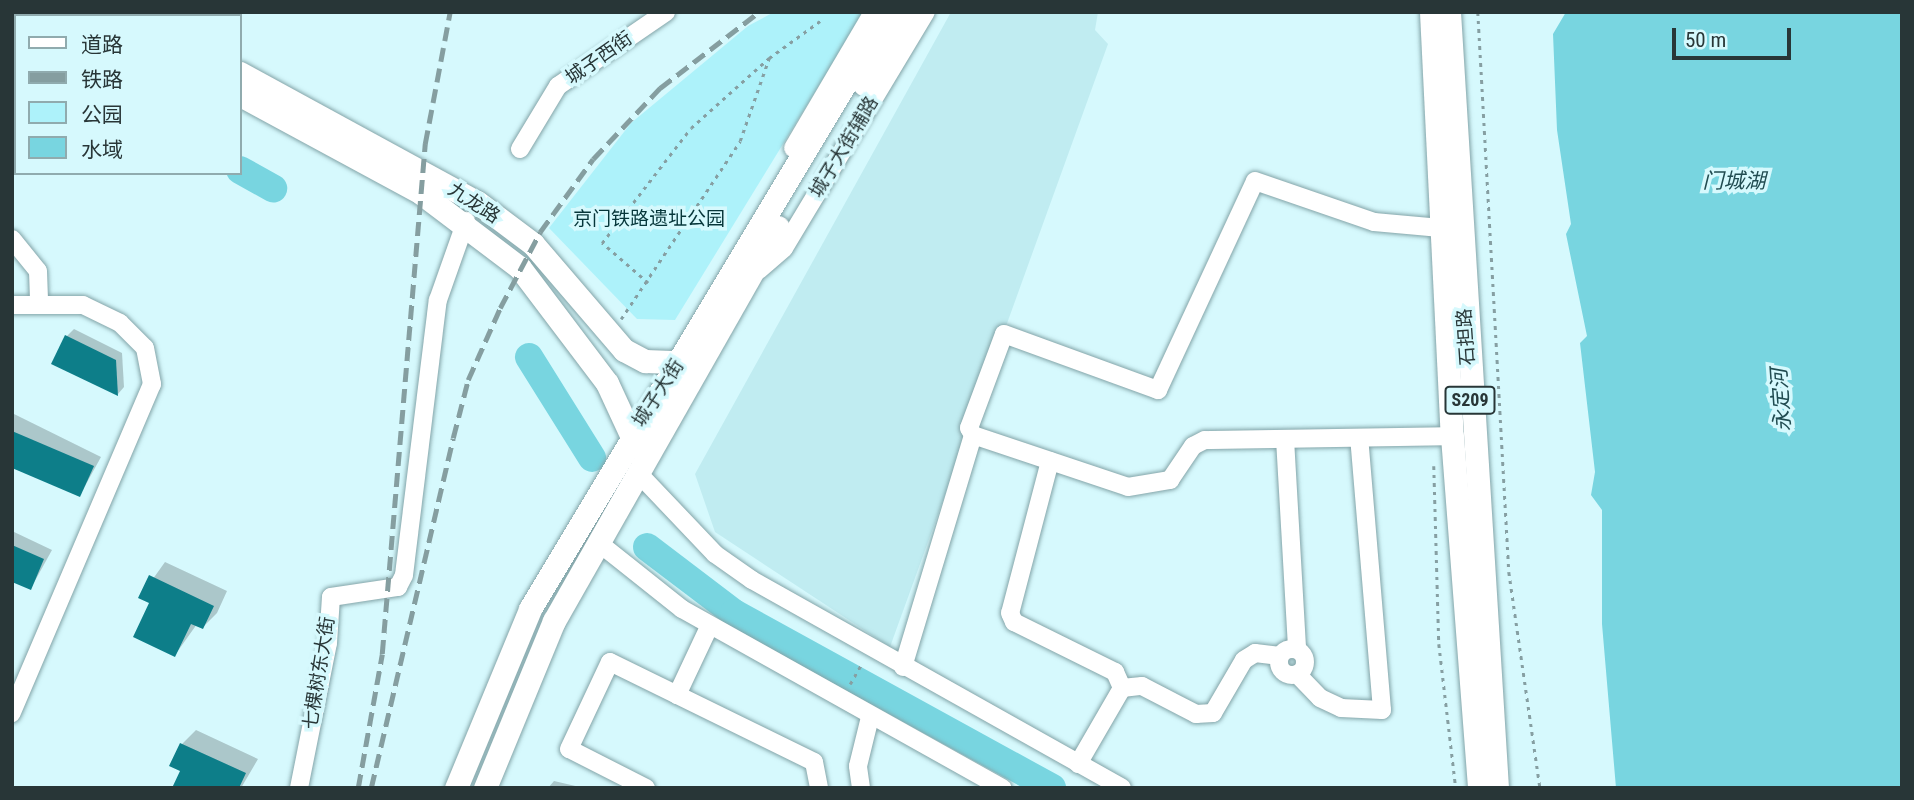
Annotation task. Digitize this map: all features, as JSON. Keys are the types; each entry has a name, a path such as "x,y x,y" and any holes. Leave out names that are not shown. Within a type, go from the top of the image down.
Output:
{"main road":[{"name":"城子大街","path":"485,788 554,621 640,475 746,270 888,12"},
{"name":"城子大街","path":"456,788 530,609 631,435 678,362 746,270 907,12"},
{"name":"石担路","path":"1431,12 1497,788"},
{"name":"石担路","path":"1449,12 1452,436 1479,788"},
{"name":"九龙路","path":"242,75 477,202 533,244 624,351 645,361 678,362"},
{"name":"九龙路","path":"242,96 466,221 520,268 607,383 631,435"}],"street":[{"name":"城子西街","path":"520,149 558,86 666,12"},
{"path":"746,270 742,235 873,12"},
{"name":"城子大街辅路","path":"746,270 784,248 926,12"},
{"path":"1451,230 1374,222 1255,181 1164,386 1158,390 1004,334 969,428 973,435 1128,487 1154,485 1170,480 1193,446 1205,440 1452,436"},
{"name":"七棵树东大街","path":"299,788 328,643 331,597 398,587 404,575 438,300 466,221"},
{"path":"12,239 38,271 39,305"},
{"path":"12,305 83,305 120,323 145,348 152,384 12,713"},
{"path":"903,667 973,435"},
{"path":"1122,688 1142,687 1196,714 1213,713 1244,660 1255,653 1289,653 1305,664 1297,674 1320,698 1341,708 1382,710 1359,438"},
{"path":"1285,439 1289,653"},
{"path":"1050,461 1010,613 1014,622 1115,672 1122,688"},
{"path":"640,475 715,554 903,667 1122,788"},
{"path":"599,542 710,625 841,701 1002,788"},
{"path":"677,695 710,625"},
{"path":"646,788 569,749 610,662 814,762 819,788"},
{"path":"1078,764 1122,688"},
{"path":"861,788 858,766 870,716"}],"path":[{"path":"1478,12 1510,572 1540,788"},
{"path":"649,284 602,243 691,128 769,58 820,21"},
{"path":"610,332 649,284 740,141 769,58"},
{"path":"841,701 871,647"}],"shaded area":[{"path":"951,12 1098,12 1095,30 1108,44 890,647 715,532 695,474"}],"green space":[{"name":"京门铁路遗址公园","path":"774,12 864,12 675,320 637,319 549,228 631,123 748,26"}],"water":[{"name":"门城湖","path":"1566,12 1902,12 1902,788 1616,788 1602,624 1602,510 1591,495 1595,472 1580,343 1587,336 1566,234 1571,224 1557,130 1553,34"}],"building":[{"path":"65,335 116,360 118,396 51,364"},
{"path":"12,431 94,466 80,497 12,468"},
{"path":"12,545 44,559 31,590 12,582"},
{"path":"149,575 214,606 203,629 191,624 175,657 133,637 149,603 138,598"},
{"path":"180,743 246,773 239,788 172,788 180,771 169,766"}],"waterway":[{"path":"242,171 273,188"},
{"path":"529,357 592,458"},
{"path":"647,547 734,613 1052,788"}],"railway":[{"path":"358,788 382,654 425,144 450,12"},
{"path":"371,788 468,380 500,308 540,232 593,159 660,88 759,12"}],"water label":[{"name":"永定河","path":"1781,400"}]}
